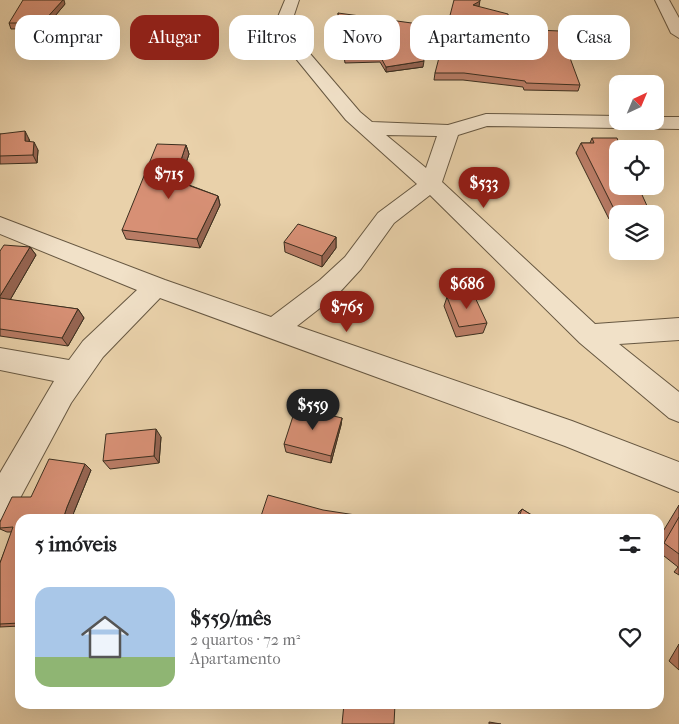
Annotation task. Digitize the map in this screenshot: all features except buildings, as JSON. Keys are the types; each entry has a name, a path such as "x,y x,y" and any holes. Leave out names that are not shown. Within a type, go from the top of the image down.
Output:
{"street":[{"path":"292,0 283,24 299,51 353,116 431,184 589,335 679,409"},
{"path":"662,0 679,33"},
{"path":"366,128 449,131 486,120 679,123"},
{"path":"274,329 329,287 353,263 386,218 431,184 449,131"},
{"path":"0,225 156,287 572,434 679,477"},
{"path":"0,504 61,394 76,372 93,349 156,287"},
{"path":"589,335 679,329"},
{"path":"0,359 76,372"}]}
